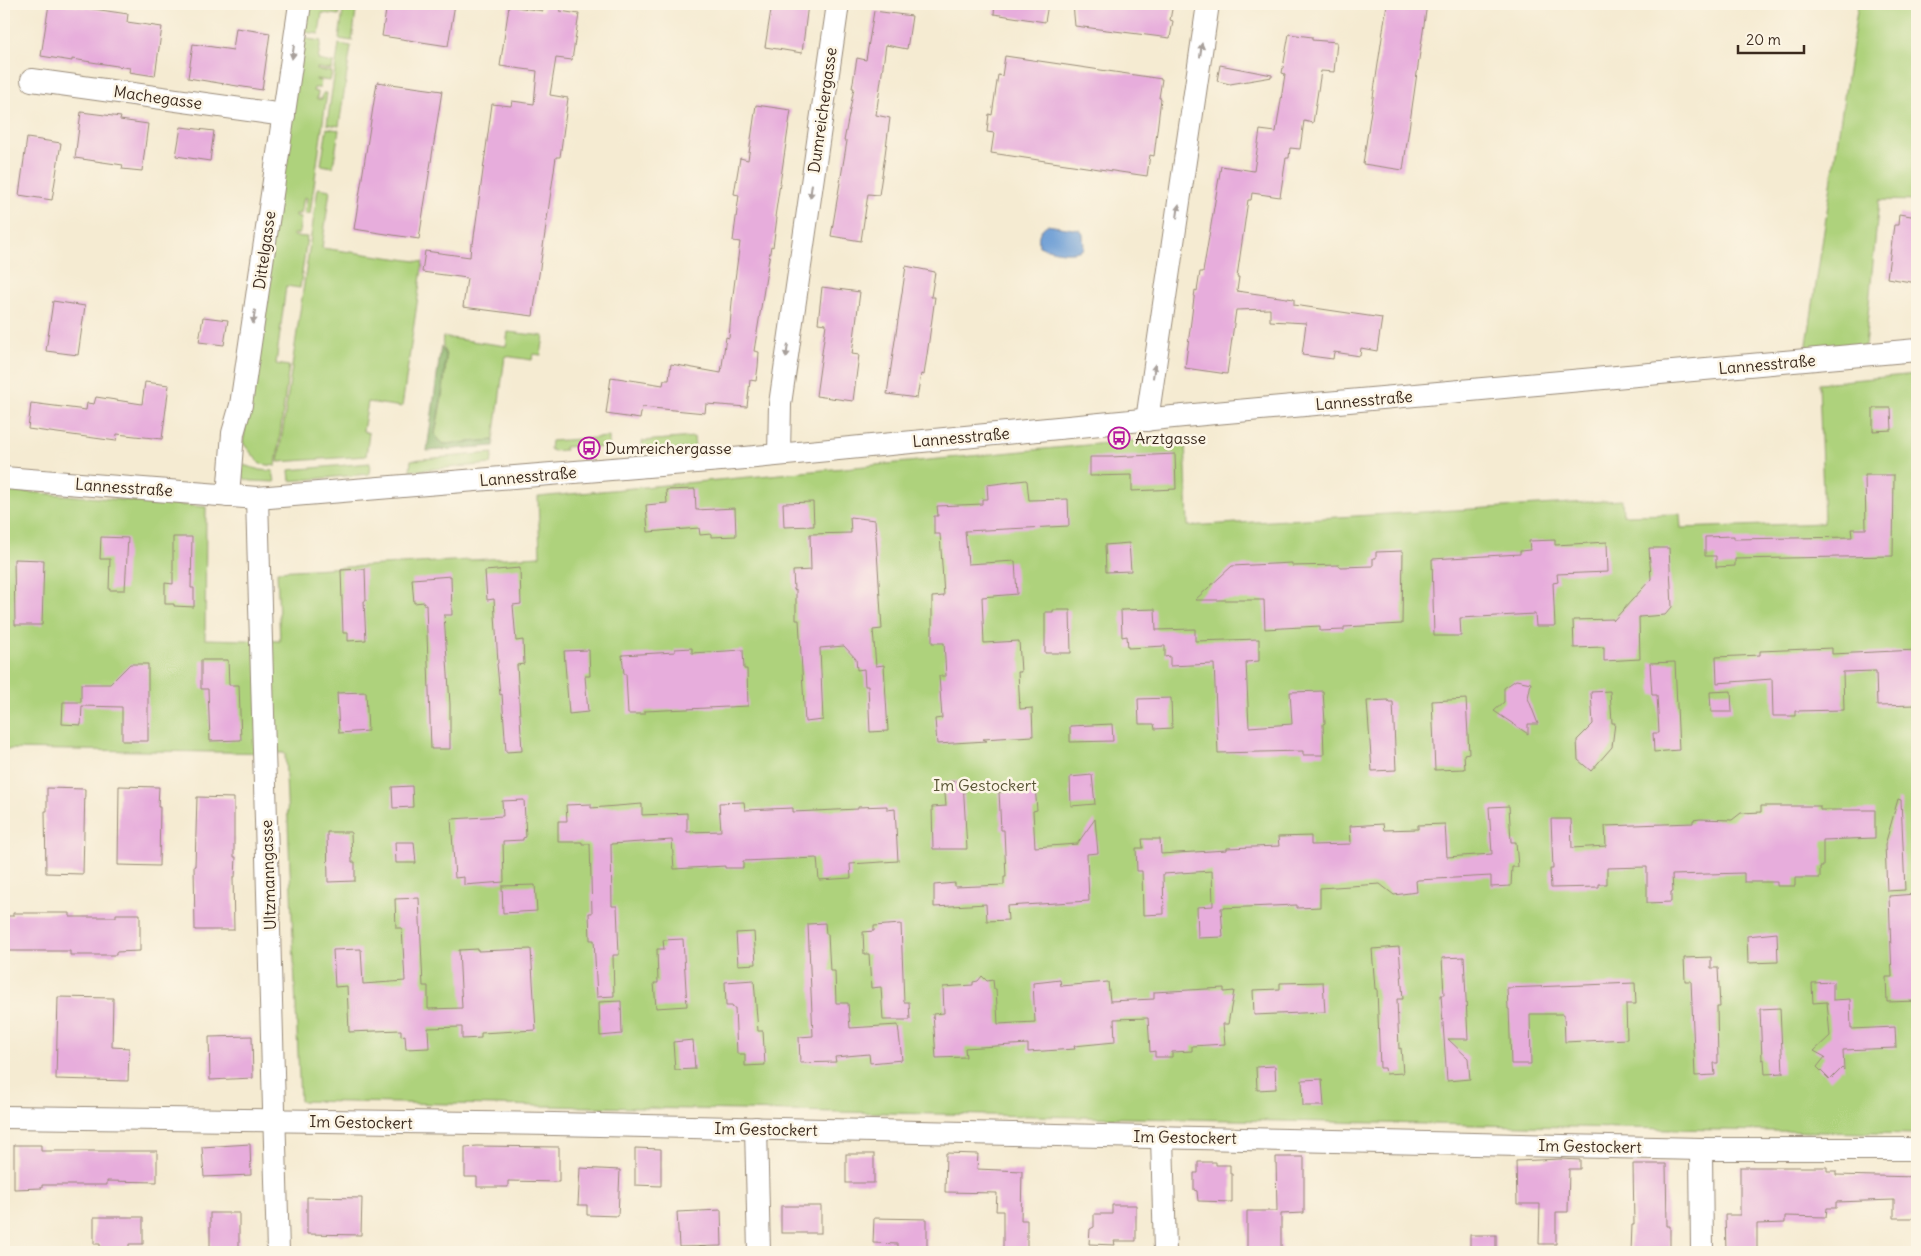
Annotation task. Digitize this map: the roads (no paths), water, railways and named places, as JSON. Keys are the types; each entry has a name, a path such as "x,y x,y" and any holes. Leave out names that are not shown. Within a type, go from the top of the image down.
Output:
{"street":[{"name":"Dittelgasse","path":"228,496 233,433 241,406 300,4"},
{"name":"Dumreichergasse","path":"779,454 780,404 838,4"},
{"path":"1147,420 1208,4"},
{"name":"Machegasse","path":"32,80 284,114"},
{"name":"Lannesstraße","path":"4,478 257,498 779,454 1917,350"},
{"name":"Ultzmanngasse","path":"257,498 278,1252"},
{"name":"Im Gestockert","path":"4,1117 554,1124 1700,1148 1917,1149"},
{"path":"756,1128 759,1252"},
{"path":"1162,1136 1165,1252"},
{"path":"1700,1148 1702,1252"}],"water":[{"path":"1047,225 1080,230 1083,234 1084,248 1075,252 1069,252 1049,250 1039,246 1039,234"}],"place":[{"name":"Arztgasse","path":"1119,438"},
{"name":"Dumreichergasse","path":"589,448"}]}
